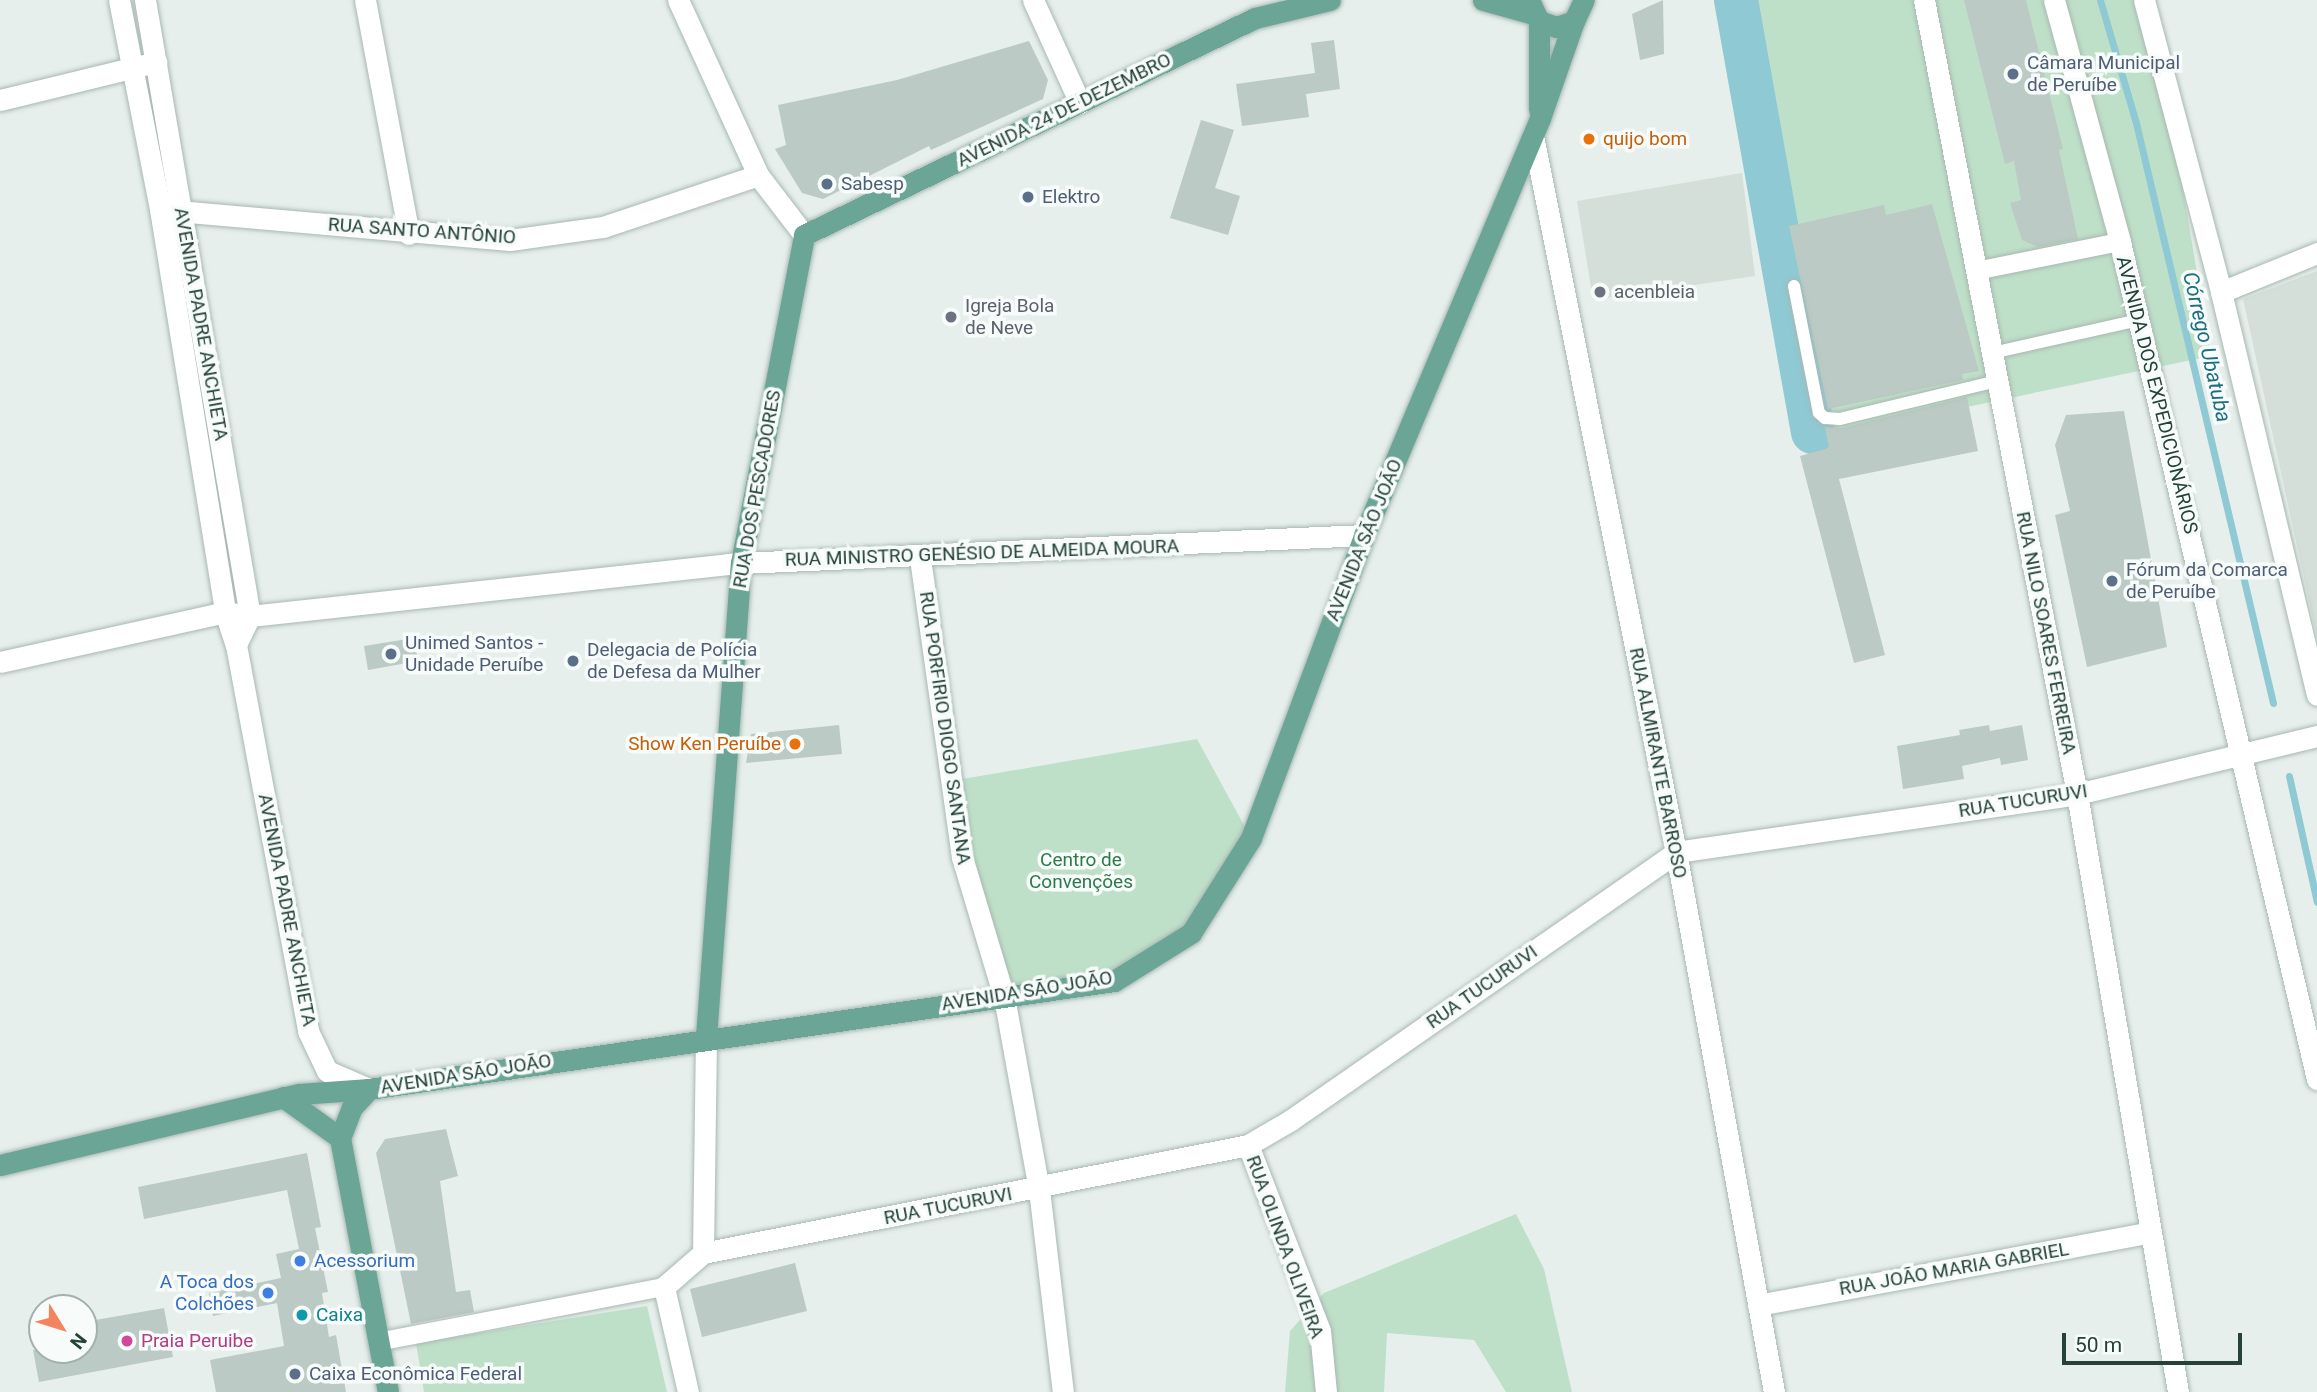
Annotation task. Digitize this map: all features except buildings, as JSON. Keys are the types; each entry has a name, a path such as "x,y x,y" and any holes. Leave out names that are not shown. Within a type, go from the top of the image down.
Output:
{"main road":[{"name":"AVENIDA 24 DE DEZEMBRO","path":"804,235 1255,18 1330,0"},
{"path":"1483,0 1534,12 1556,27 1585,7"},
{"name":"AVENIDA SÃO JOÃO","path":"0,1166 283,1097 369,1089 706,1037 1114,981 1191,933 1251,838 1364,535 1585,7"},
{"path":"1534,12 1536,127"},
{"name":"RUA DOS PESCADORES","path":"706,1037 741,563 804,235"},
{"path":"369,1089 352,1107 340,1138 388,1392"},
{"path":"283,1097 340,1138"}],"street":[{"name":"AVENIDA PADRE ANCHIETA","path":"119,0 160,209 225,612 236,645 308,1031 327,1071 369,1089"},
{"name":"AVENIDA PADRE ANCHIETA","path":"145,0 250,616"},
{"path":"365,0 409,234"},
{"path":"678,0 758,175 804,235"},
{"path":"1033,0 1080,103"},
{"name":"RUA NILO SOARES FERREIRA","path":"1924,0 2077,794 2178,1392"},
{"name":"AVENIDA DOS EXPEDICIONÁRIOS","path":"2053,0 2120,242 2244,752 2317,1079"},
{"path":"2144,0 2221,292 2317,695"},
{"path":"0,100 156,62"},
{"name":"RUA ALMIRANTE BARROSO","path":"1536,127 1676,852 1774,1392"},
{"name":"RUA SANTO ANTÔNIO","path":"160,209 409,234 510,240 603,227 758,175"},
{"path":"1976,271 2120,242"},
{"path":"2221,292 2317,254"},
{"name":"RUA MINISTRO GENÉSIO DE ALMEIDA MOURA","path":"225,612 250,616 741,563 920,558 1364,535"},
{"name":"RUA PORFIRIO DIOGO SANTANA","path":"920,558 962,857 1004,997 1039,1189 1063,1392"},
{"path":"0,662 225,612"},
{"path":"236,645 250,616"},
{"name":"RUA TUCURUVI","path":"703,1253 1039,1189 1248,1145 1291,1120 1676,852 2077,794 2317,736"},
{"path":"378,1342 664,1287 703,1253 706,1037"},
{"name":"RUA OLINDA OLIVEIRA","path":"1248,1145 1321,1331 1326,1392"},
{"name":"RUA JOÃO MARIA GABRIEL","path":"1758,1305 2150,1232"},
{"path":"664,1287 688,1392"}],"lane":[{"path":"1794,286 1819,413 1825,418 1840,419 1997,381"},
{"path":"1992,353 2138,320"}],"shaded area":[{"path":"1742,173 1755,276 1593,300 1577,201"},
{"path":"2317,271 2317,637 2243,299"}],"green space":[{"path":"1735,0 2141,0 2178,160 2211,356 1799,442"},
{"name":"Centro de Convenções","path":"1197,739 1251,838 1191,933 1114,981 1004,997 951,781"},
{"path":"1516,1214 1544,1269 1572,1392 1506,1392 1474,1340 1387,1333 1384,1392 1285,1392 1290,1331 1324,1293"},
{"path":"647,1306 667,1392 424,1392 416,1343"}],"waterway":[{"path":"1736,0 1813,432"},
{"name":"Córrego Ubatuba","path":"2100,0 2136,123 2273,703"},
{"name":"Córrego Ubatuba","path":"2289,776 2317,902"}],"place":[{"name":"Câmara Municipal de Peruíbe","path":"2013,74"},
{"name":"quijo bom","path":"1589,139"},
{"name":"Sabesp","path":"827,184"},
{"name":"Elektro","path":"1028,197"},
{"name":"acenbleia","path":"1600,292"},
{"name":"Igreja Bola de Neve","path":"951,317"},
{"name":"Fórum da Comarca de Peruíbe","path":"2112,581"},
{"name":"Unimed Santos - Unidade Peruíbe","path":"391,654"},
{"name":"Delegacia de Polícia de Defesa da Mulher","path":"573,661"},
{"name":"Show Ken Peruíbe","path":"795,744"},
{"name":"Acessorium","path":"300,1261"},
{"name":"A Toca dos Colchões","path":"268,1293"},
{"name":"Caixa","path":"302,1315"},
{"name":"Praia Peruibe","path":"127,1341"},
{"name":"Caixa Econômica Federal","path":"295,1374"}]}
